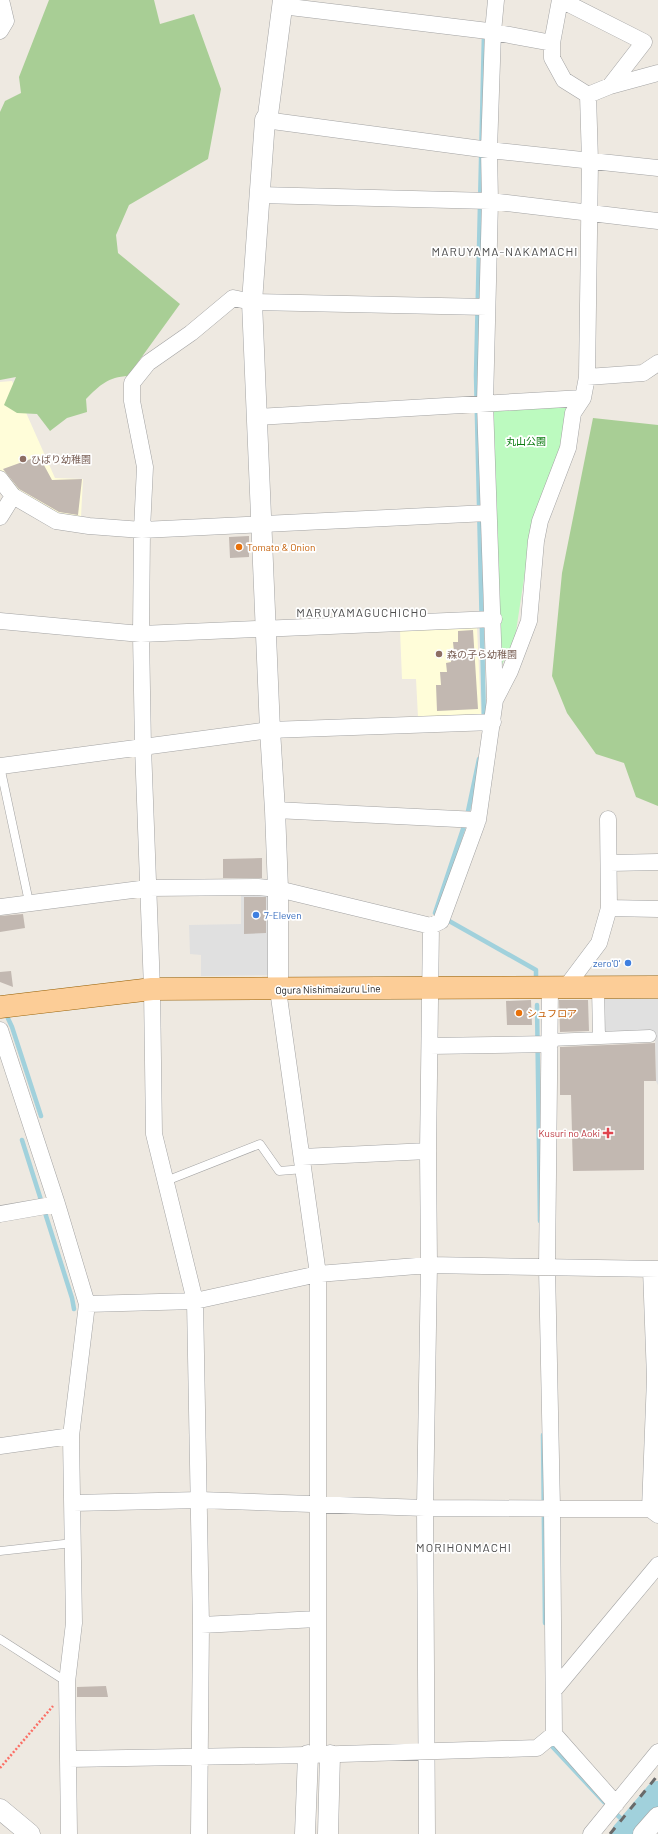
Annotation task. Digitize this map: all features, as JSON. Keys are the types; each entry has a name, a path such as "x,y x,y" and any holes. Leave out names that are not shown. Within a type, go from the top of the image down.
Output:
{"main road":[{"name":"Ogura Nishimaizuru Line","path":"0,1007 152,989 278,990 431,987 658,987"}],"street":[{"path":"0,31 6,21 1,0"},
{"path":"495,700 485,619 481,513 485,403 478,306 486,31 496,0"},
{"path":"588,95 564,80 552,58 552,43 561,0 644,42 610,86"},
{"path":"328,1834 319,1755 317,1619 318,1274 278,990 278,889 252,302 265,120 268,115 282,3 486,31 552,43"},
{"path":"588,95 610,86 658,72"},
{"path":"427,1834 425,1752 425,1508 429,1265 428,1151 431,987 440,918 469,820 495,700 510,671 529,621 536,541 540,521 568,448 573,413 583,398 587,377 590,161 588,95"},
{"path":"265,120 482,149 658,168"},
{"path":"259,195 481,201 658,221"},
{"path":"199,1834 201,1625 200,1500 195,1301 154,1134 152,989 143,747 141,634 142,530 145,467 132,400 132,383 148,363 191,333 233,298 252,302 478,306"},
{"path":"587,377 644,373 658,363"},
{"path":"257,417 583,398"},
{"path":"0,479 13,496 56,521 89,526 142,530 481,513"},
{"path":"0,517 13,496"},
{"path":"0,621 141,634 485,619"},
{"path":"0,766 270,730 490,721"},
{"path":"275,810 469,820"},
{"path":"608,819 610,863 609,908 599,943 558,987 544,1043 547,1268 544,1507 554,1690 552,1736 616,1804"},
{"path":"610,863 658,862"},
{"path":"0,907 29,902 148,888 258,887 278,889 440,918"},
{"path":"609,908 658,909"},
{"path":"598,987 600,1037"},
{"path":"0,1030 56,1204 86,1304 71,1436 74,1623 67,1685 69,1834"},
{"path":"430,1046 544,1043 600,1037 650,1036"},
{"path":"303,1163 428,1151"},
{"path":"0,1214 56,1204"},
{"path":"73,1503 200,1500 425,1508 544,1507 654,1512 656,1378 655,1269 429,1265 318,1274 195,1301 86,1304"},
{"path":"0,1446 71,1436"},
{"path":"554,1690 658,1565"},
{"path":"201,1625 317,1619"},
{"path":"69,1759 319,1755 537,1748 552,1736"},
{"path":"591,1834 658,1752"},
{"path":"305,1834 319,1755"},
{"path":"0,1809 30,1834"},
{"path":"643,1834 658,1817"}],"lane":[{"path":"0,766 29,902"},
{"path":"166,1181 260,1144 278,1171 303,1163"},
{"path":"0,1551 72,1543"},
{"path":"0,1638 67,1685"}],"path":[{"path":"0,1768 67,1685"}],"shaded area":[{"name":"ひばり幼稚園","path":"12,381 55,478 83,479 81,517 46,513 16,492 0,473 0,382"},
{"name":"森の子ら幼稚園","path":"477,627 481,714 418,717 416,679 402,679 400,630"},
{"path":"241,894 269,894 270,975 201,976 201,955 190,954 189,925 241,924"},
{"path":"602,998 658,999 658,1085 656,1081 655,1033 603,1035"}],"green space":[{"path":"49,0 154,0 160,24 194,14 221,89 208,159 129,205 116,235 118,253 180,304 128,376 115,378 100,386 86,399 87,412 67,418 50,431 37,414 17,413 4,405 16,377 0,380 0,112 5,101 21,93 19,77"},
{"name":"丸山公園","path":"571,404 561,449 533,519 515,638 499,671 489,406"},
{"path":"593,418 658,425 658,806 636,797 624,763 596,754 567,713 552,676 562,573"}],"building":[{"path":"39,456 52,480 82,479 78,515 59,512 19,489 3,469"},
{"name":"Tomato & Onion","path":"249,536 249,557 230,558 229,537"},
{"path":"473,630 478,709 437,711 436,685 441,685 440,672 447,672 446,663 451,662 450,652 454,652 453,642 458,642 458,631"},
{"path":"262,858 262,878 223,878 223,859"},
{"name":"7-Eleven","path":"244,897 266,897 266,933 244,934"},
{"path":"23,914 25,928 0,932 0,916"},
{"path":"11,971 13,987 0,982 0,972"},
{"name":"シュフロア","path":"531,1000 532,1025 507,1025 506,1001"},
{"path":"559,1000 588,1000 589,1031 560,1032"},
{"name":"Kusuri no Aoki","path":"655,1043 656,1081 644,1081 644,1170 573,1171 571,1095 560,1095 560,1047"},
{"path":"106,1686 108,1697 77,1697 77,1687"}],"waterway":[{"path":"484,33 476,375 484,720"},
{"path":"467,816 479,759"},
{"path":"465,823 435,913 536,970 536,982"},
{"path":"537,1005 540,1221"},
{"path":"5,1012 12,1027 41,1116"},
{"path":"22,1140 72,1298 74,1309"},
{"path":"543,1435 545,1623"},
{"path":"548,1742 604,1802"},
{"path":"624,1834 658,1794"},
{"path":"614,1812 630,1827"}],"railway":[{"path":"610,1834 658,1775"}],"place":[{"name":"ひばり幼稚園","path":"23,459"},
{"name":"Tomato & Onion","path":"239,547"},
{"name":"森の子ら幼稚園","path":"439,654"},
{"name":"7-Eleven","path":"256,915"},
{"name":"zero'0'","path":"628,963"},
{"name":"シュフロア","path":"519,1013"},
{"name":"Kusuri no Aoki","path":"608,1133"}],"district":[{"name":"MARUYAMA-NAKAMACHI","path":"505,251"},
{"name":"MARUYAMAGUCHICHO","path":"362,612"},
{"name":"MORIHONMACHI","path":"464,1547"}]}
